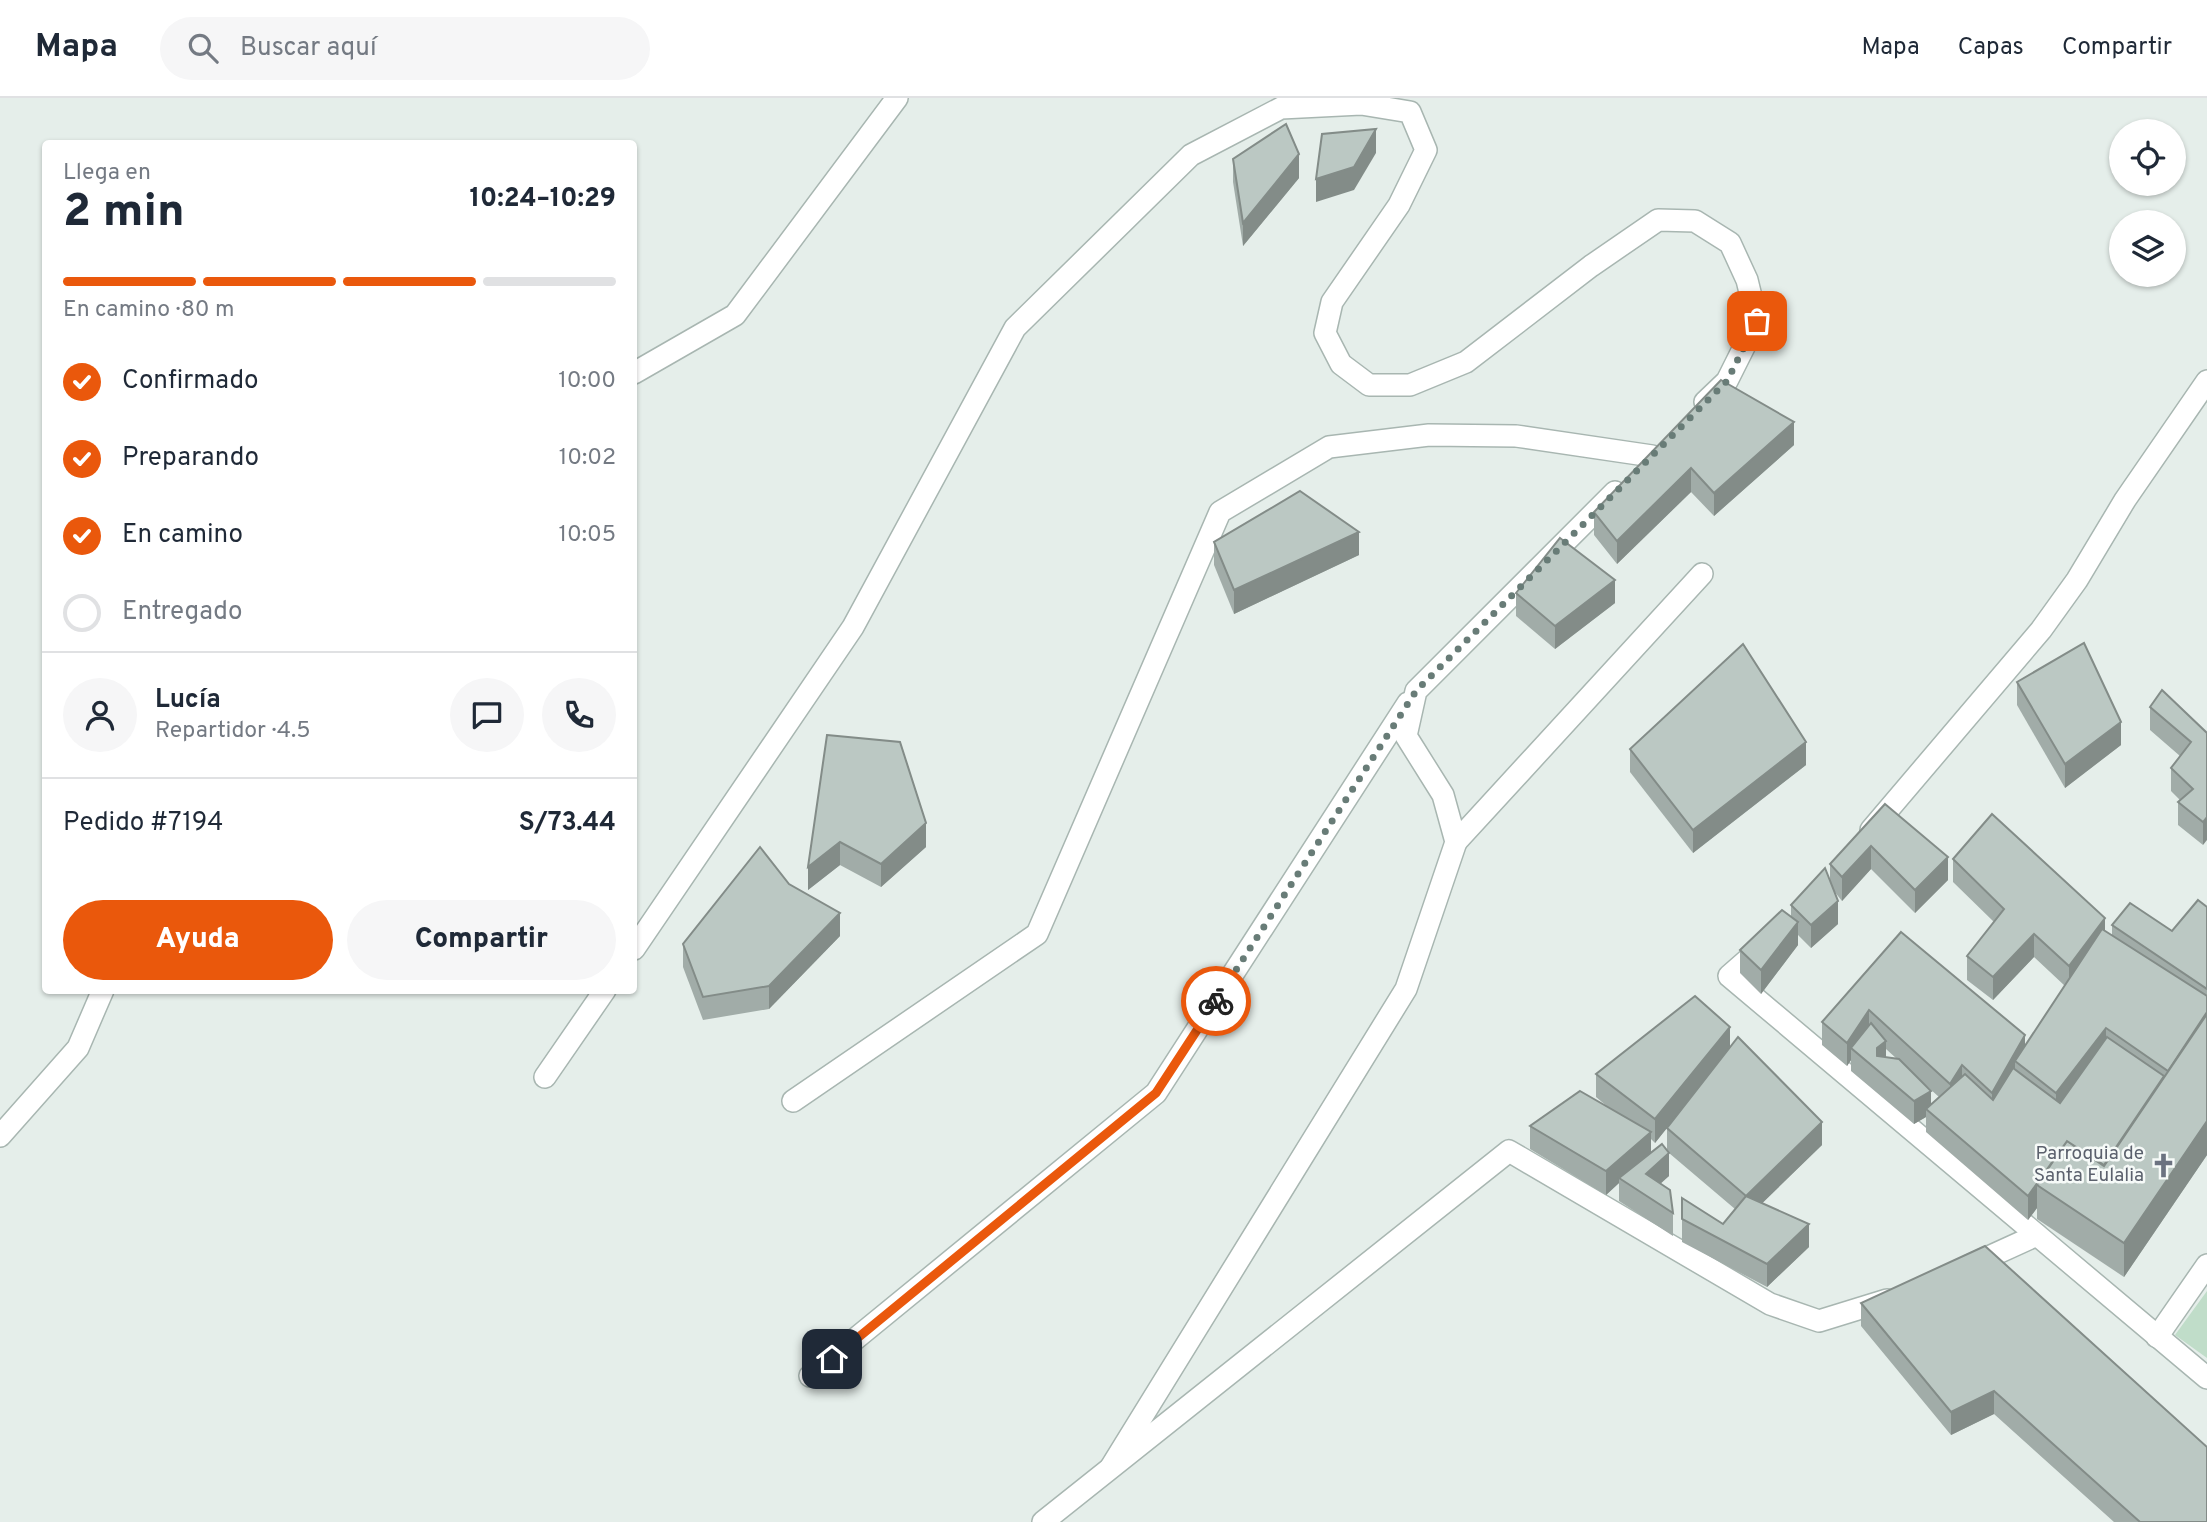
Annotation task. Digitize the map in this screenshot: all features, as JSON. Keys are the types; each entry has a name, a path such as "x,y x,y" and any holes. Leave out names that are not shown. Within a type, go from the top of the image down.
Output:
{"street":[{"path":"637,371 735,315 897,98"},
{"path":"637,944 853,627 1015,328 1191,155 1281,108 1361,104 1410,112 1426,150 1399,205 1332,302 1325,334 1341,364 1369,386 1410,385 1466,362 1591,265 1658,220 1695,221 1730,243 1747,280 1757,321 1727,381 1689,418"},
{"path":"1859,845 2041,630 2077,580 2125,500 2207,381"},
{"path":"793,1101 1037,934 1220,512 1329,447 1429,435 1516,436 1651,456"},
{"path":"810,1376 1156,1093 1416,691 1670,437"},
{"path":"1111,1467 1406,989 1456,842 1702,574"},
{"path":"1416,691 1406,736 1443,795 1456,842"},
{"path":"1778,932 1729,976 2207,1378"},
{"path":"0,1136 78,1048 101,994"},
{"path":"545,1077 602,994"},
{"path":"1043,1522 1509,1151 1770,1304 1819,1321 1902,1295"},
{"path":"1951,1273 2037,1235"},
{"path":"2157,1337 2207,1265"}],"green space":[{"path":"2207,1291 2207,1358 2175,1335"}],"building":[{"path":"1286,124 1299,154 1243,223 1233,159"},
{"path":"1376,129 1354,167 1316,179 1322,134"},
{"path":"1721,380 1794,422 1714,493 1691,468 1617,541 1594,512"},
{"path":"1300,491 1359,532 1234,590 1214,542"},
{"path":"1560,538 1615,580 1555,626 1516,593"},
{"path":"2084,643 2121,722 2065,764 2017,682"},
{"path":"1743,644 1806,742 1693,830 1630,749"},
{"path":"2162,690 2207,733 2207,817 2203,822 2178,802 2193,789 2171,768 2191,742 2150,707"},
{"path":"827,735 900,742 926,823 881,864 840,842 808,867"},
{"path":"1885,804 1948,857 1915,890 1871,846 1842,877 1830,864"},
{"path":"1992,814 2105,918 2069,966 2034,934 1993,977 1967,956 2004,909 1953,859"},
{"path":"760,847 789,884 840,913 769,986 703,997 683,944"},
{"path":"1825,868 1838,901 1811,925 1791,905"},
{"path":"2198,900 2207,907 2207,989 2112,925 2130,903 2172,931"},
{"path":"1782,910 1798,922 1761,970 1740,950"},
{"path":"2102,929 2207,996 2207,1012 2168,1071 2106,1028 2056,1093 2015,1061"},
{"path":"1901,932 2025,1035 1992,1093 1962,1065 1950,1084 1869,1010 1847,1043 1822,1022"},
{"path":"1695,996 1730,1027 1655,1119 1596,1074"},
{"name":"Parroquia de Santa Eulalia","path":"2207,1014 2207,1121 2124,1243 2037,1185 2067,1141 2104,1166"},
{"path":"1871,1023 1886,1041 1877,1048 1877,1056 1899,1059 1931,1091 1914,1101 1851,1048"},
{"path":"1738,1037 1822,1122 1746,1196 1667,1128"},
{"path":"2107,1037 2164,1076 2104,1165 2067,1141 2028,1196 1926,1109 1965,1074 1993,1100 2013,1068 2060,1103"},
{"path":"1580,1091 1651,1132 1606,1171 1530,1126"},
{"path":"1662,1144 1669,1153 1646,1174 1670,1190 1673,1213 1619,1178"},
{"path":"1746,1196 1809,1224 1767,1264 1682,1219 1682,1198 1723,1224"},
{"path":"1985,1246 2207,1447 2207,1522 2140,1522 1994,1391 1951,1412 1861,1303"}],"way so far":[{"path":"1216,1001 1416,691 1727,381 1757,321"}],"place":[{"name":"Parroquia de Santa Eulalia","path":"2164,1165"}],"route":[{"path":"832,1359 1156,1093 1216,1001"}]}
